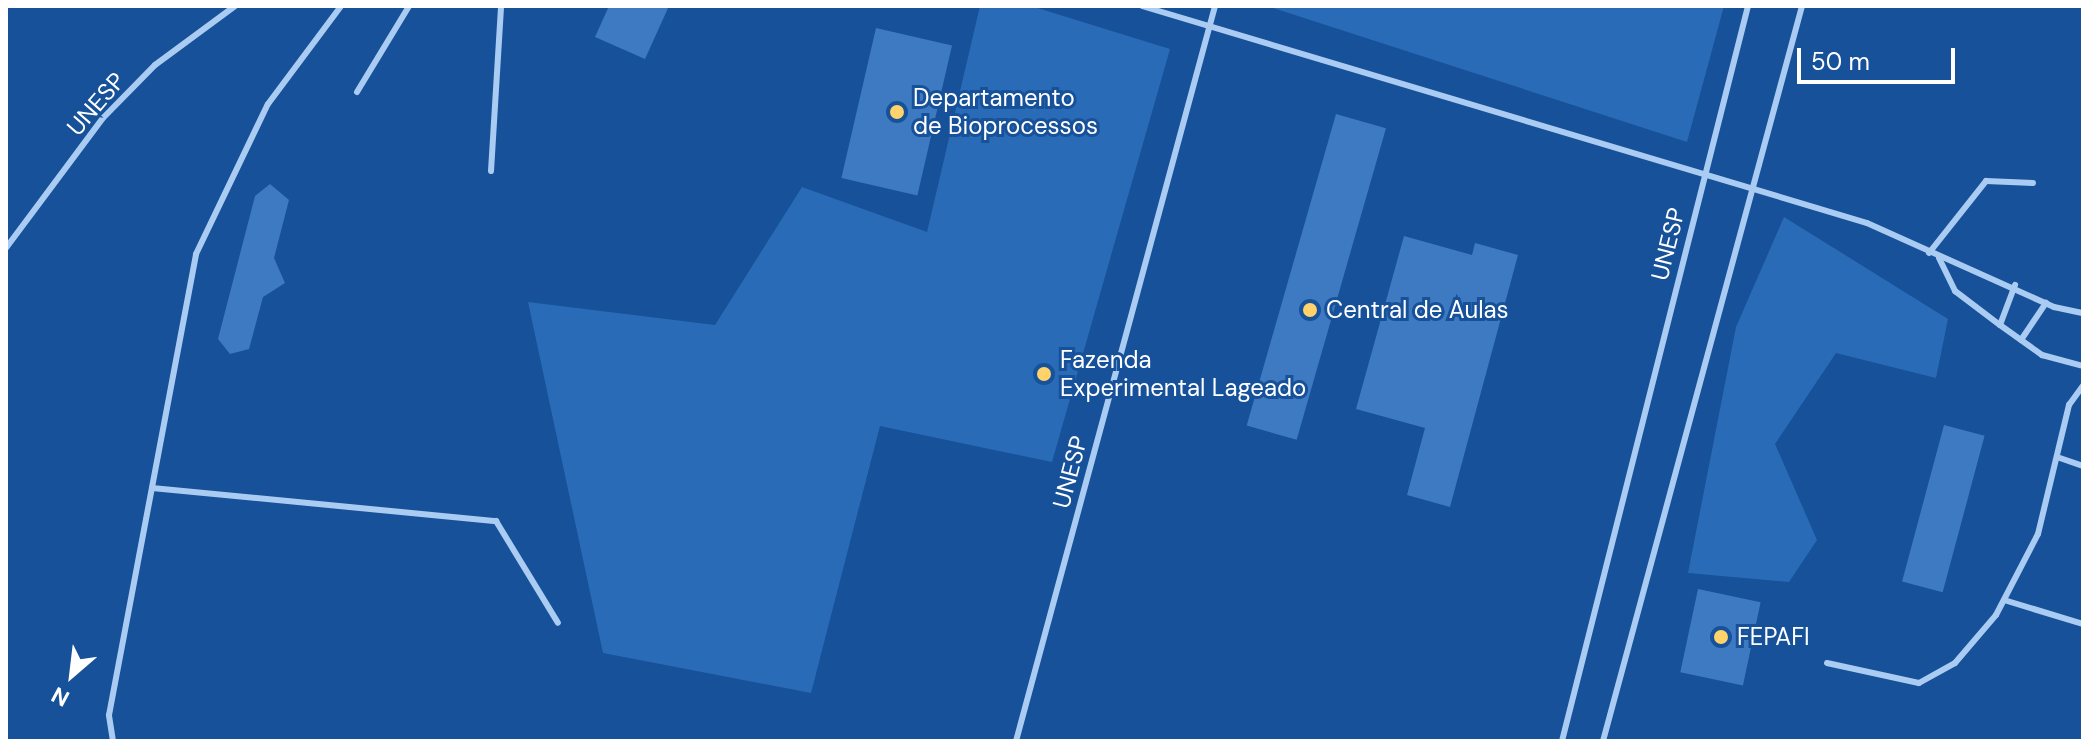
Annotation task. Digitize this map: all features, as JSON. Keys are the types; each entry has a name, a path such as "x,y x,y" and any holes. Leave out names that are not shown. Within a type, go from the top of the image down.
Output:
{"lane":[{"name":"UNESP","path":"6,248 103,118 155,65 235,6"},
{"path":"113,741 109,715 196,254 268,104 341,6"},
{"path":"357,92 409,6"},
{"path":"491,171 501,6"},
{"path":"1142,6 1867,223 1939,258 2015,285 2046,303 2083,313"},
{"name":"UNESP","path":"1016,741 1215,6"},
{"name":"UNESP","path":"1562,741 1748,6"},
{"path":"1603,741 1802,6"},
{"path":"1929,253 1986,181 2033,183"},
{"path":"1939,258 1955,291 2000,325 2021,340 2083,366"},
{"path":"2000,325 2015,285"},
{"path":"2021,340 2046,303"},
{"path":"1827,663 1919,683 1955,663 2004,600 2038,534 2069,405 2083,386"},
{"path":"2057,457 2083,466"},
{"path":"152,488 496,521 558,623"},
{"path":"2004,600 2083,624"}],"shaded area":[{"path":"980,6 1031,6 1170,49 1052,462 880,426 811,693 603,653 528,302 715,325 802,187 927,232"},
{"path":"1267,6 1724,6 1687,142"},
{"path":"1784,217 1948,319 1936,378 1836,353 1775,444 1817,540 1789,582 1688,573 1736,327"}],"building":[{"path":"609,6 669,6 645,59 595,37"},
{"name":"Departamento de Bioprocessos","path":"876,28 952,46 917,196 841,178"},
{"path":"1336,114 1386,128 1297,440 1247,425"},
{"path":"270,184 289,200 274,258 285,283 263,297 249,349 230,354 218,339 255,196"},
{"path":"1404,236 1472,255 1475,243 1518,255 1450,507 1407,495 1425,428 1356,409"},
{"path":"1944,425 1985,436 1943,592 1902,581"},
{"name":"FEPAFI","path":"1698,589 1761,602 1743,685 1680,672"}],"place":[{"name":"Departamento de Bioprocessos","path":"897,112"},
{"name":"Central de Aulas","path":"1310,310"},
{"name":"Fazenda Experimental Lageado","path":"1044,374"},
{"name":"FEPAFI","path":"1721,637"}]}
